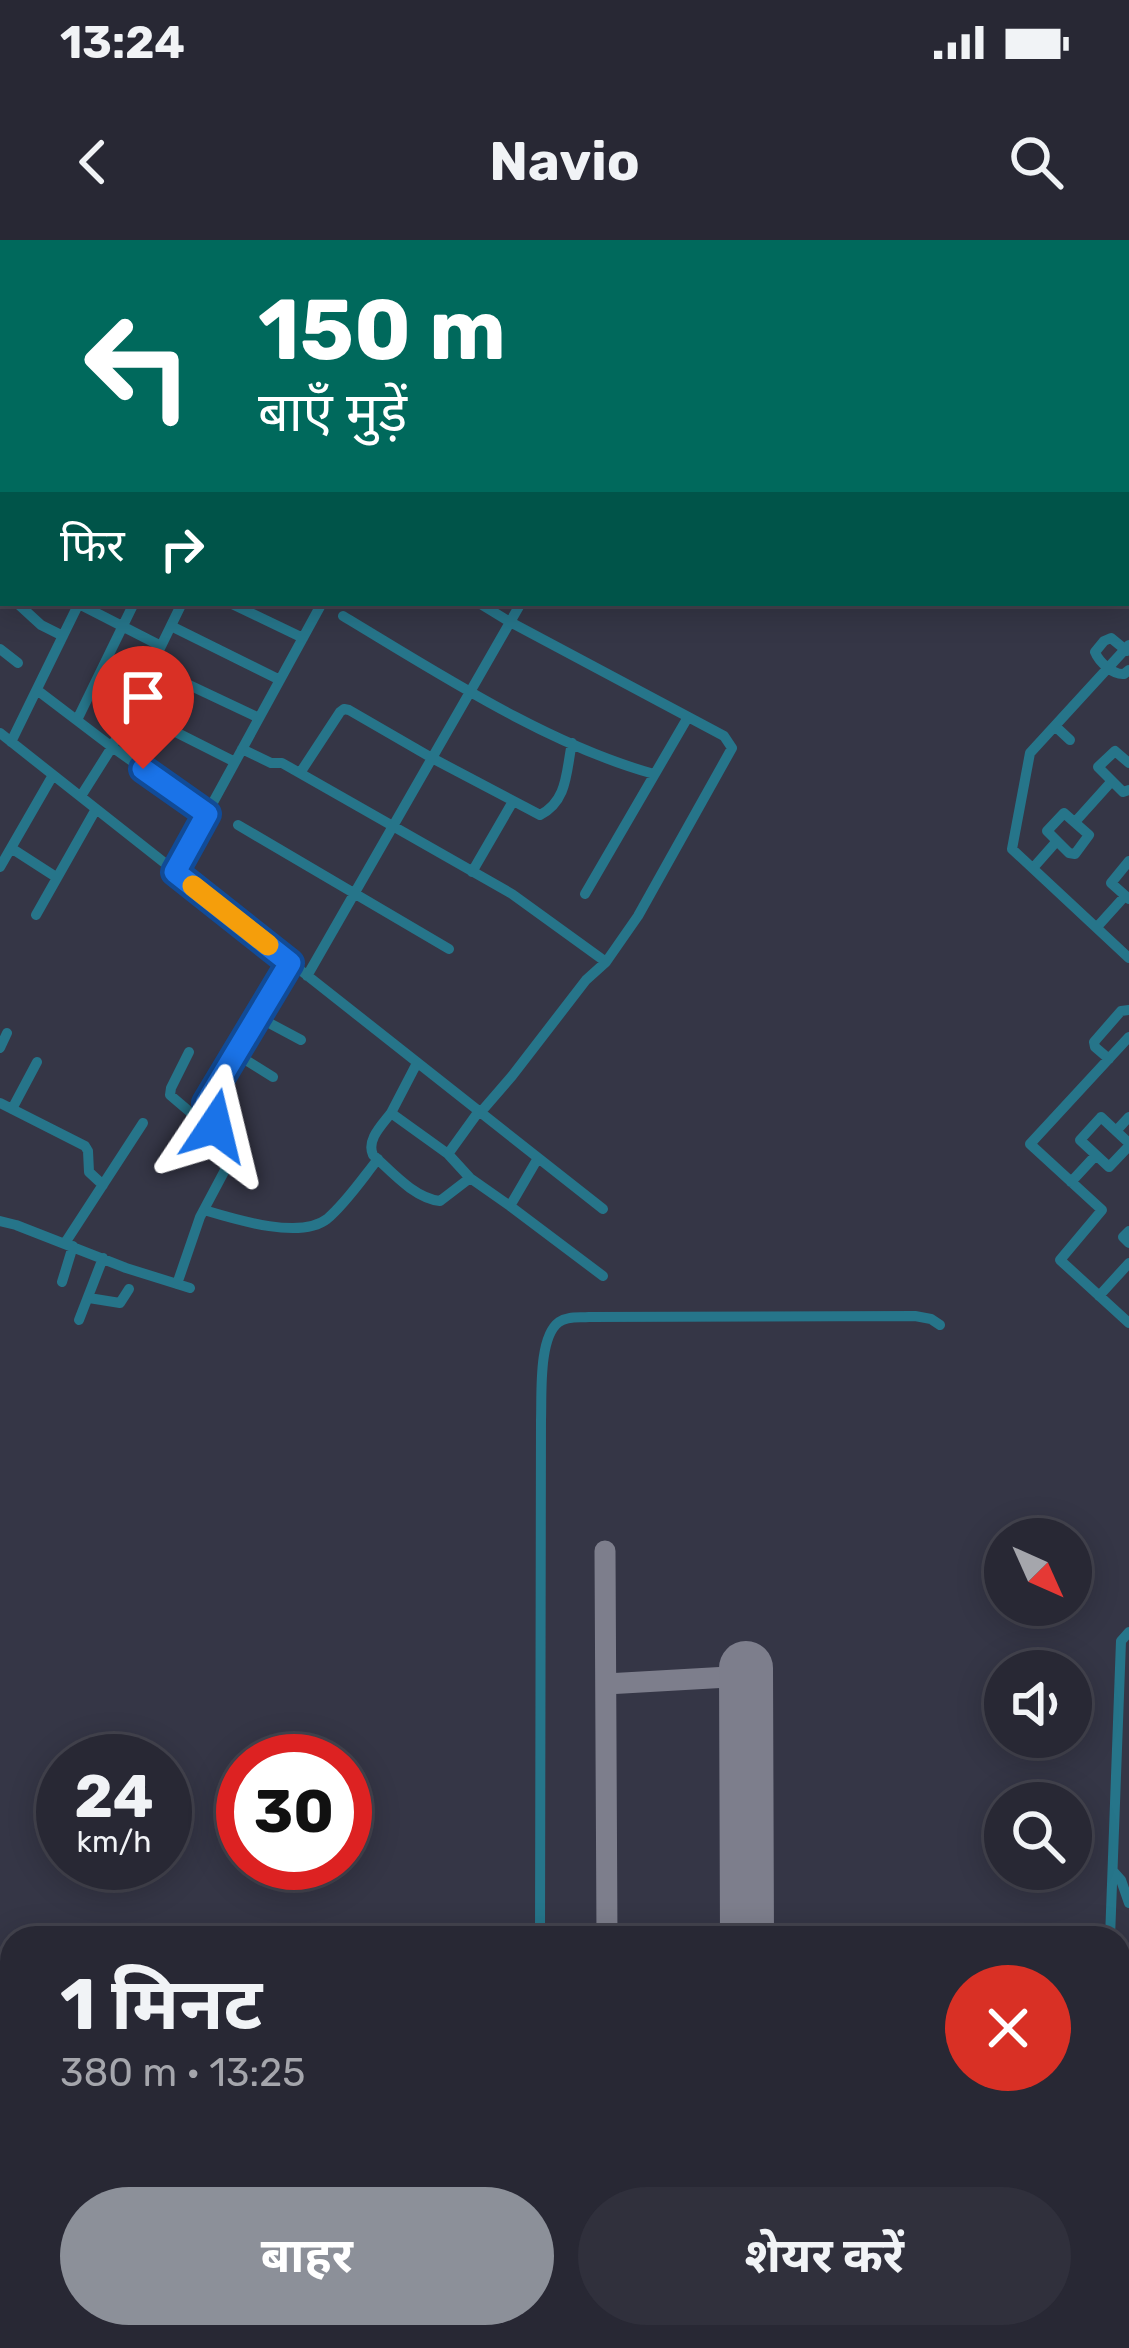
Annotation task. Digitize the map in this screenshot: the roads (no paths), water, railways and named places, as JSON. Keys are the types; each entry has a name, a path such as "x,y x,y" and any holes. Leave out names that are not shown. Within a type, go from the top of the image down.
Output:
{"street":[{"path":"20,606 41,625 63,636"},
{"path":"11,742 78,606"},
{"path":"83,606 161,646"},
{"path":"77,720 133,606"},
{"path":"81,796 112,747 181,606"},
{"path":"236,606 303,638"},
{"path":"175,872 320,606"},
{"path":"448,1154 586,980 606,962 660,879 732,748 724,736 484,606"},
{"path":"307,976 519,606"},
{"path":"343,616 470,692 572,743 654,774"},
{"path":"171,626 280,680"},
{"path":"1129,670 1121,675 1109,668 1096,656 1100,646 1111,638 1128,650 1109,668 1030,753 1012,849 1129,958"},
{"path":"0,649 18,663"},
{"path":"151,667 259,718"},
{"path":"37,689 207,814"},
{"path":"130,709 236,762"},
{"path":"300,773 344,709 540,815 551,810 565,787 572,743"},
{"path":"585,894 688,717"},
{"path":"1054,726 1070,740"},
{"path":"0,733 603,1209"},
{"path":"242,749 271,763 282,763 512,894 606,962"},
{"path":"1129,762 1115,751 1098,769 1124,793 1129,790"},
{"path":"0,867 53,775"},
{"path":"1075,822 1111,782"},
{"path":"472,872 512,802"},
{"path":"36,915 96,808"},
{"path":"1064,813 1075,822 1089,838 1070,854 1047,831 1064,813"},
{"path":"238,825 449,949"},
{"path":"1033,868 1056,842"},
{"path":"11,848 56,877"},
{"path":"1097,927 1127,898 1112,883 1129,861"},
{"path":"179,1149 290,963"},
{"path":"1109,1059 1094,1042 1121,1011 1129,1010"},
{"path":"258,1017 301,1040"},
{"path":"0,1048 7,1034"},
{"path":"1129,1037 1030,1144 1102,1210 1060,1260 1129,1323"},
{"path":"189,1052 170,1094 197,1118"},
{"path":"236,1054 274,1077"},
{"path":"37,1062 6,1106 85,1146 89,1172 103,1184"},
{"path":"417,1063 370,1149 423,1198 433,1201 449,1196 470,1178"},
{"path":"0,1221 184,1286 204,1210 225,1170 226,1158 206,1103"},
{"path":"391,1113 603,1276"},
{"path":"1101,1117 1117,1131 1129,1144 1109,1167 1080,1140 1101,1117"},
{"path":"1117,1131 1129,1117"},
{"path":"62,1282 69,1245 143,1124"},
{"path":"1071,1182 1096,1154"},
{"path":"510,1206 538,1158"},
{"path":"204,1210 265,1224 312,1226 328,1218 378,1160"},
{"path":"1129,1231 1123,1237 1129,1243"},
{"path":"79,1320 103,1258"},
{"path":"1100,1296 1129,1263"},
{"path":"89,1298 120,1303 129,1289"},
{"path":"540,1926 541,1420 544,1359 548,1337 557,1323 589,1317 915,1316 940,1325"},
{"path":"1110,1926 1123,1736 1121,1641 1129,1632"},
{"path":"1115,1814 1129,1814"},
{"path":"1112,1871 1129,1902"}]}
